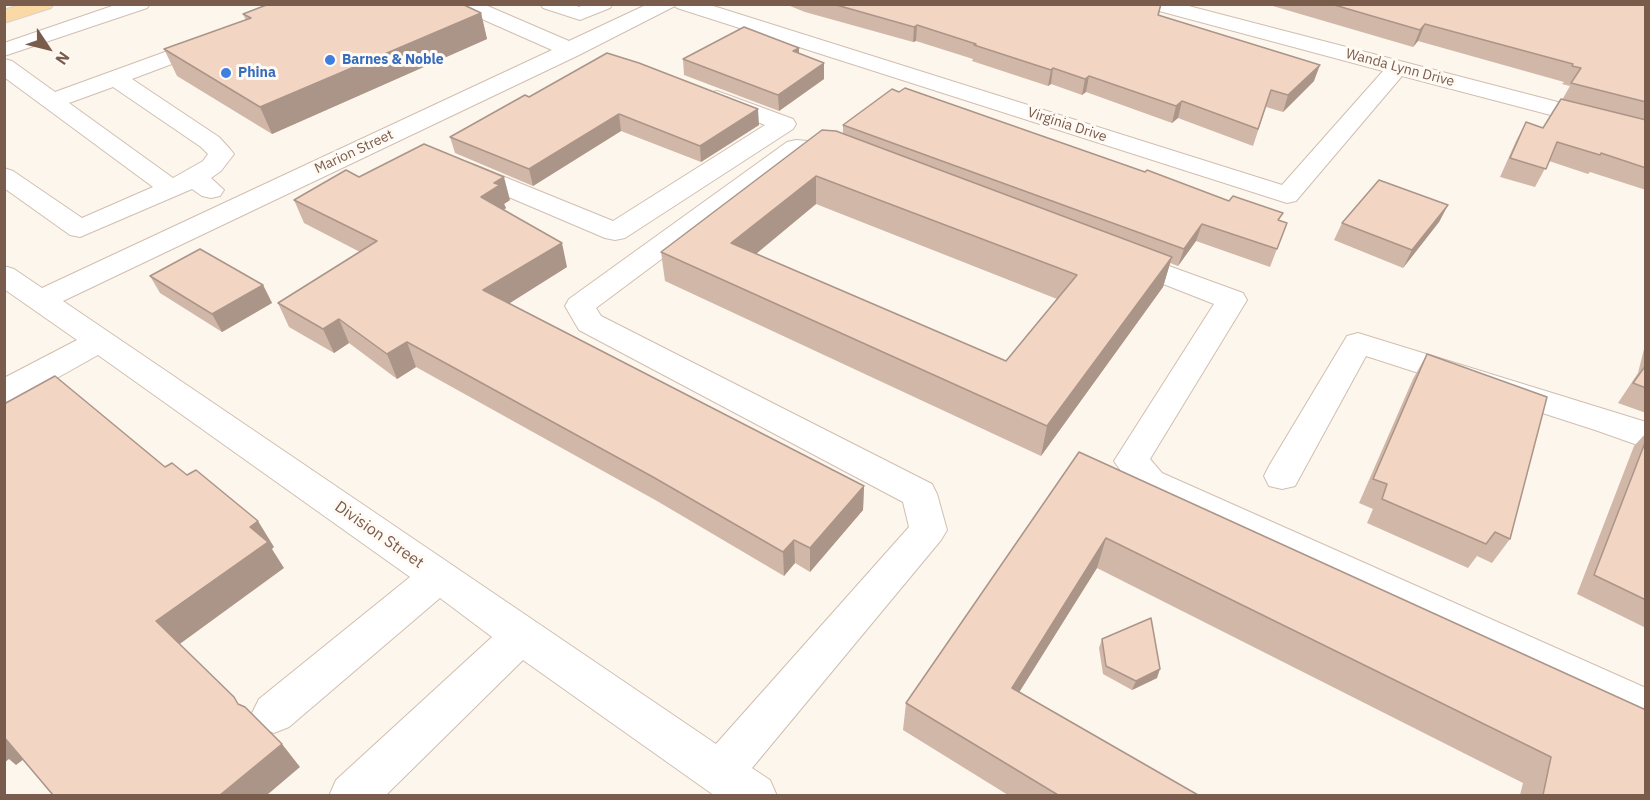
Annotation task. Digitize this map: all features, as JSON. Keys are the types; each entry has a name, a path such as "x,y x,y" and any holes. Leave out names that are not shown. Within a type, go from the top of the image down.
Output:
{"main road":[{"path":"4,17 44,4"}],"street":[{"path":"4,50 140,4"},
{"path":"464,4 576,47 614,57"},
{"path":"550,4 580,14 603,4"},
{"name":"Marion Street","path":"41,300 666,4"},
{"name":"Virginia Drive","path":"684,4 1287,195 1398,67"},
{"name":"Wanda Lynn Drive","path":"1155,4 1646,133"},
{"path":"52,101 233,33"},
{"path":"4,66 52,101 183,183 238,207"},
{"path":"4,176 80,229 183,183 212,166 221,154 210,142 115,78"},
{"path":"387,137 615,232 784,124 699,91"},
{"path":"722,772 928,530 919,494 590,323 580,306 796,147 840,150 872,162"},
{"path":"1101,250 1232,300 1131,460 1149,483 1646,709"},
{"name":"Division Street","path":"4,274 439,576 521,636 754,795"},
{"path":"4,393 100,341"},
{"path":"1282,476 1358,343 1607,421 1646,436"},
{"path":"274,713 439,576"},
{"path":"352,795 521,636"}],"building":[{"name":"Barnes & Noble","path":"269,4 462,4 481,13 260,107 164,49 251,18 243,14"},
{"path":"833,4 1161,4 1158,15 1320,65 1288,95 1271,90 1258,129 1182,101 1176,106 1089,76 1085,79 1053,68 1051,70 917,25 914,27"},
{"path":"1331,4 1646,4 1646,102 1571,83 1581,68 1572,66 1573,64 1425,24 1420,30"},
{"path":"744,27 799,48 793,51 824,63 778,95 683,59"},
{"path":"607,53 758,109 700,146 619,114 529,169 450,137 525,95 529,97"},
{"path":"905,88 1145,172 1147,170 1229,201 1233,196 1283,213 1278,220 1287,223 1277,249 1202,224 1184,249 843,125 892,89 899,92"},
{"path":"1561,99 1646,120 1646,168 1557,142 1546,169 1510,158 1526,122 1543,128"},
{"path":"822,130 836,131 1172,257 1047,426 661,252","holes":["816,176 1077,275 1006,361 731,243"]},
{"path":"424,144 504,177 494,183 500,185 481,197 562,243 483,290 864,486 810,548 794,540 783,552 653,477 407,342 387,354 339,319 323,329 278,303 377,241 294,200 346,170 359,177"},
{"path":"1379,180 1448,205 1412,250 1342,223"},
{"path":"200,249 263,285 212,314 150,276"},
{"path":"1427,354 1547,397 1510,539 1495,532 1486,544 1382,499 1387,484 1373,479"},
{"path":"1646,365 1646,388 1633,383"},
{"path":"55,376 165,467 172,463 187,475 196,470 258,521 250,527 268,542 156,621 234,697 238,704 245,707 282,744 220,795 53,795 4,737 4,404"},
{"path":"1646,440 1646,600 1594,575"},
{"path":"1079,452 1646,710 1646,795 1543,795 1551,757 1106,538 1012,688 1198,795 1058,795 906,703"},
{"path":"1151,618 1160,669 1136,681 1106,666 1102,639"}],"place":[{"name":"Barnes & Noble","path":"330,60"},
{"name":"Phina","path":"226,73"}]}
